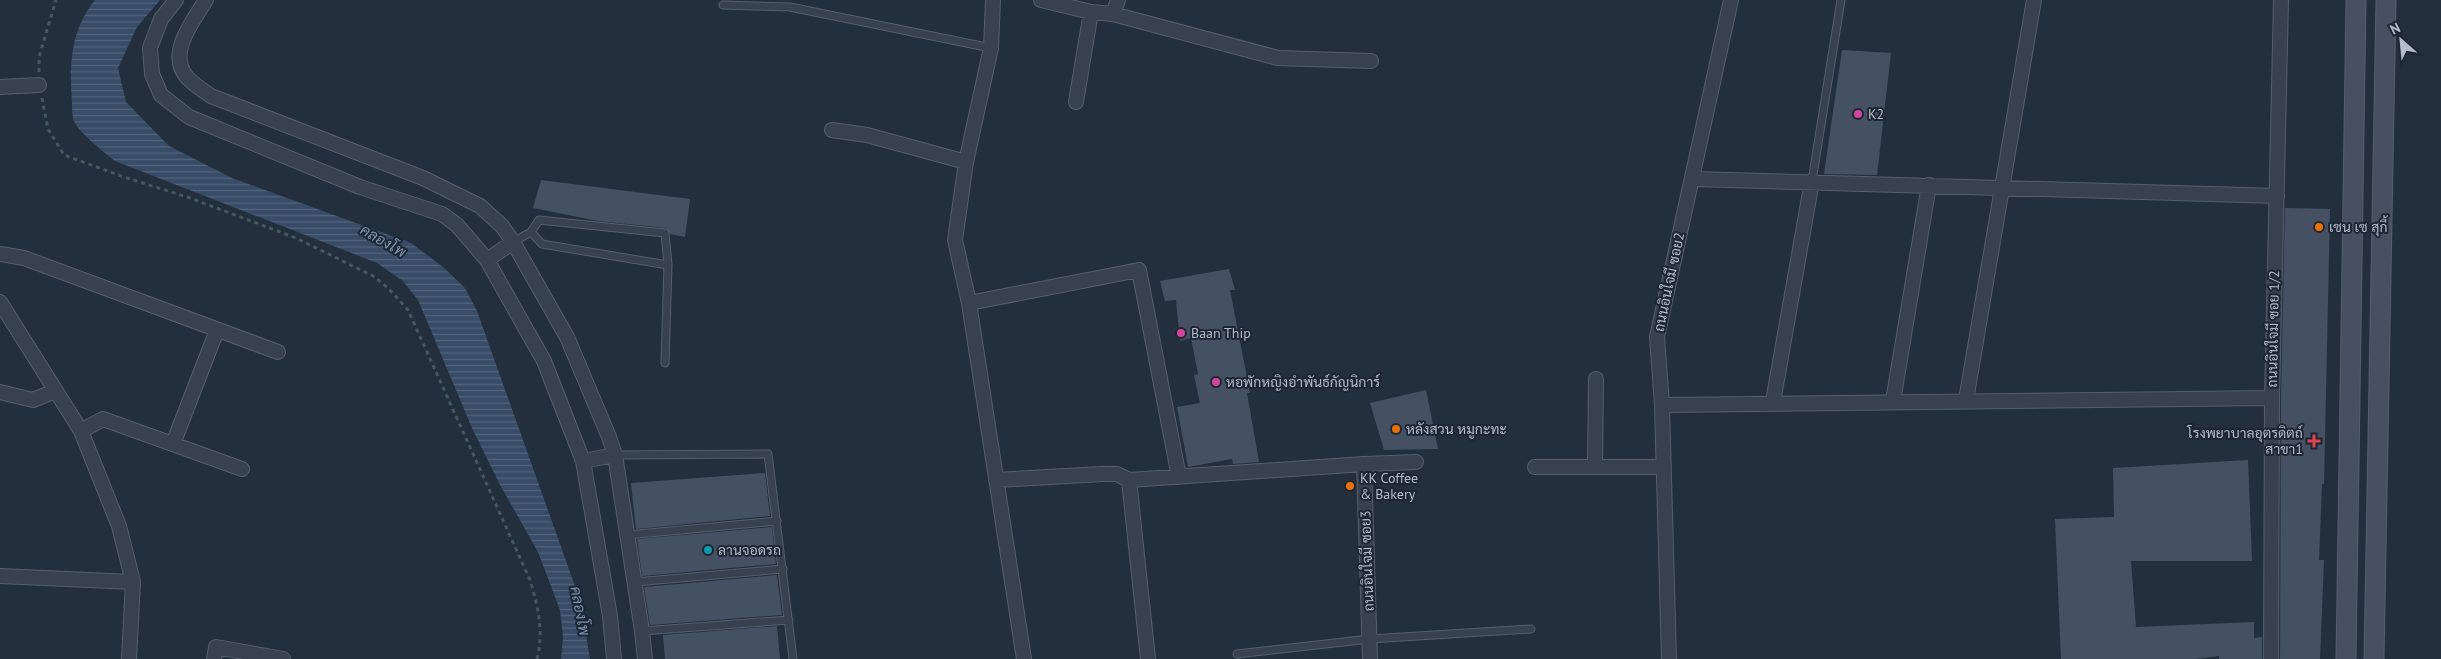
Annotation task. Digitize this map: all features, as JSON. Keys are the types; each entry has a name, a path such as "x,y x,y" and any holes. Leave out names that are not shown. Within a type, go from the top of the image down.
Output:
{"main road":[{"path":"2346,659 2356,0"},
{"path":"2374,659 2386,0"}],"street":[{"path":"176,0 161,19 150,48 152,74 161,95 189,117 360,187 442,214 457,225 487,260 544,361 582,461 610,616 614,659"},
{"path":"206,0 184,36 179,60 186,76 211,96 423,178 480,206 502,226 513,242 568,337 615,455 642,631 644,659"},
{"path":"993,0 990,48 966,162 955,240 969,303 1024,659"},
{"path":"1041,0 1091,12 1113,14 1278,58 1371,61"},
{"path":"1113,14 1118,0"},
{"name":"ถนนอินใจมี ซอย2","path":"1669,659 1662,405 1657,337 1673,260 1694,179 1731,0"},
{"path":"1966,400 2034,0"},
{"name":"ถนนอินใจมี ซอย 1/2","path":"2271,659 2272,398 2281,0"},
{"path":"1076,102 1091,12"},
{"path":"0,87 39,85"},
{"path":"832,130 867,135 966,162"},
{"path":"1694,179 1929,184 2276,196"},
{"path":"1773,402 1812,181"},
{"path":"1893,401 1929,184"},
{"path":"487,260 513,242"},
{"path":"0,254 24,258 278,352"},
{"path":"969,303 1139,270 1179,477"},
{"path":"0,302 81,431 120,526 133,582 129,659"},
{"path":"174,444 217,330"},
{"path":"1595,467 1596,379"},
{"path":"0,392 33,400 55,390"},
{"path":"1662,405 1773,402 2272,398"},
{"path":"81,431 103,420 242,469"},
{"path":"582,461 615,455"},
{"path":"996,480 1102,474 1117,474 1128,480 1416,462"},
{"name":"ถนนอินใจมี ซอย3","path":"1364,464 1370,659"},
{"path":"1535,467 1664,467"},
{"path":"1128,480 1148,659"},
{"path":"0,576 133,582"},
{"path":"214,659 216,647 283,659"}],"lane":[{"path":"1812,181 1841,0"},
{"path":"723,5 790,6 990,48"},
{"path":"513,242 531,232 540,220 665,233 668,265 665,363"},
{"path":"531,232 542,244 668,265"},
{"path":"615,455 768,454 793,659"},
{"path":"627,534 777,521"},
{"path":"635,582 783,569"},
{"path":"642,631 789,620"},
{"path":"1237,654 1370,639 1531,629"}],"path":[{"path":"56,0 39,57 39,85 48,129 64,154 124,178 190,198 296,238 375,277 408,310 530,580 540,614 540,644 537,659"}],"water":[{"name":"คลองโพ","path":"95,0 160,0 137,27 118,68 126,102 169,146 232,178 411,243 443,267 465,288 477,311 581,603 590,659 561,659 563,637 560,610 538,552 499,483 472,428 418,300 403,281 377,263 115,161 92,142 77,126 73,117 71,88 73,48 81,23"}],"building":[{"name":"K2","path":"1842,50 1891,53 1877,175 1824,174"},
{"path":"541,180 690,199 685,237 670,234 666,228 598,221 533,208"},
{"path":"2285,208 2330,209 2324,484 2322,484 2319,560 2324,560 2320,659 2280,659 2281,398"},
{"path":"1229,269 1235,290 1230,290 1250,393 1247,393 1259,462 1233,464 1232,459 1188,467 1177,407 1200,403 1194,375 1198,374 1191,338 1180,341 1176,300 1165,301 1160,281"},
{"path":"1426,390 1438,449 1384,450 1370,403"},
{"path":"2248,460 2252,561 2131,561 2136,627 2254,622 2254,638 2262,637 2262,659 2219,659 2219,656 2194,659 2061,659 2055,519 2114,517 2113,468"},
{"path":"765,473 770,516 636,529 631,483"},
{"path":"772,527 776,564 642,576 637,539"},
{"path":"777,575 782,615 650,625 644,587"},
{"path":"777,626 780,659 665,659 663,635"}],"place":[{"name":"K2","path":"1858,114"},
{"name":"เซน เซ สุกี้","path":"2319,227"},
{"name":"Baan Thip","path":"1181,333"},
{"name":"หอพักหญิงอำพันธ์กัญนิการ์","path":"1216,382"},
{"name":"หลังสวน หมูกะทะ","path":"1396,429"},
{"name":"โรงพยาบาลอุตรดิตถ์ สาขา1","path":"2314,441"},
{"name":"KK Coffee & Bakery","path":"1350,486"},
{"name":"ลานจอดรถ","path":"708,550"}]}
